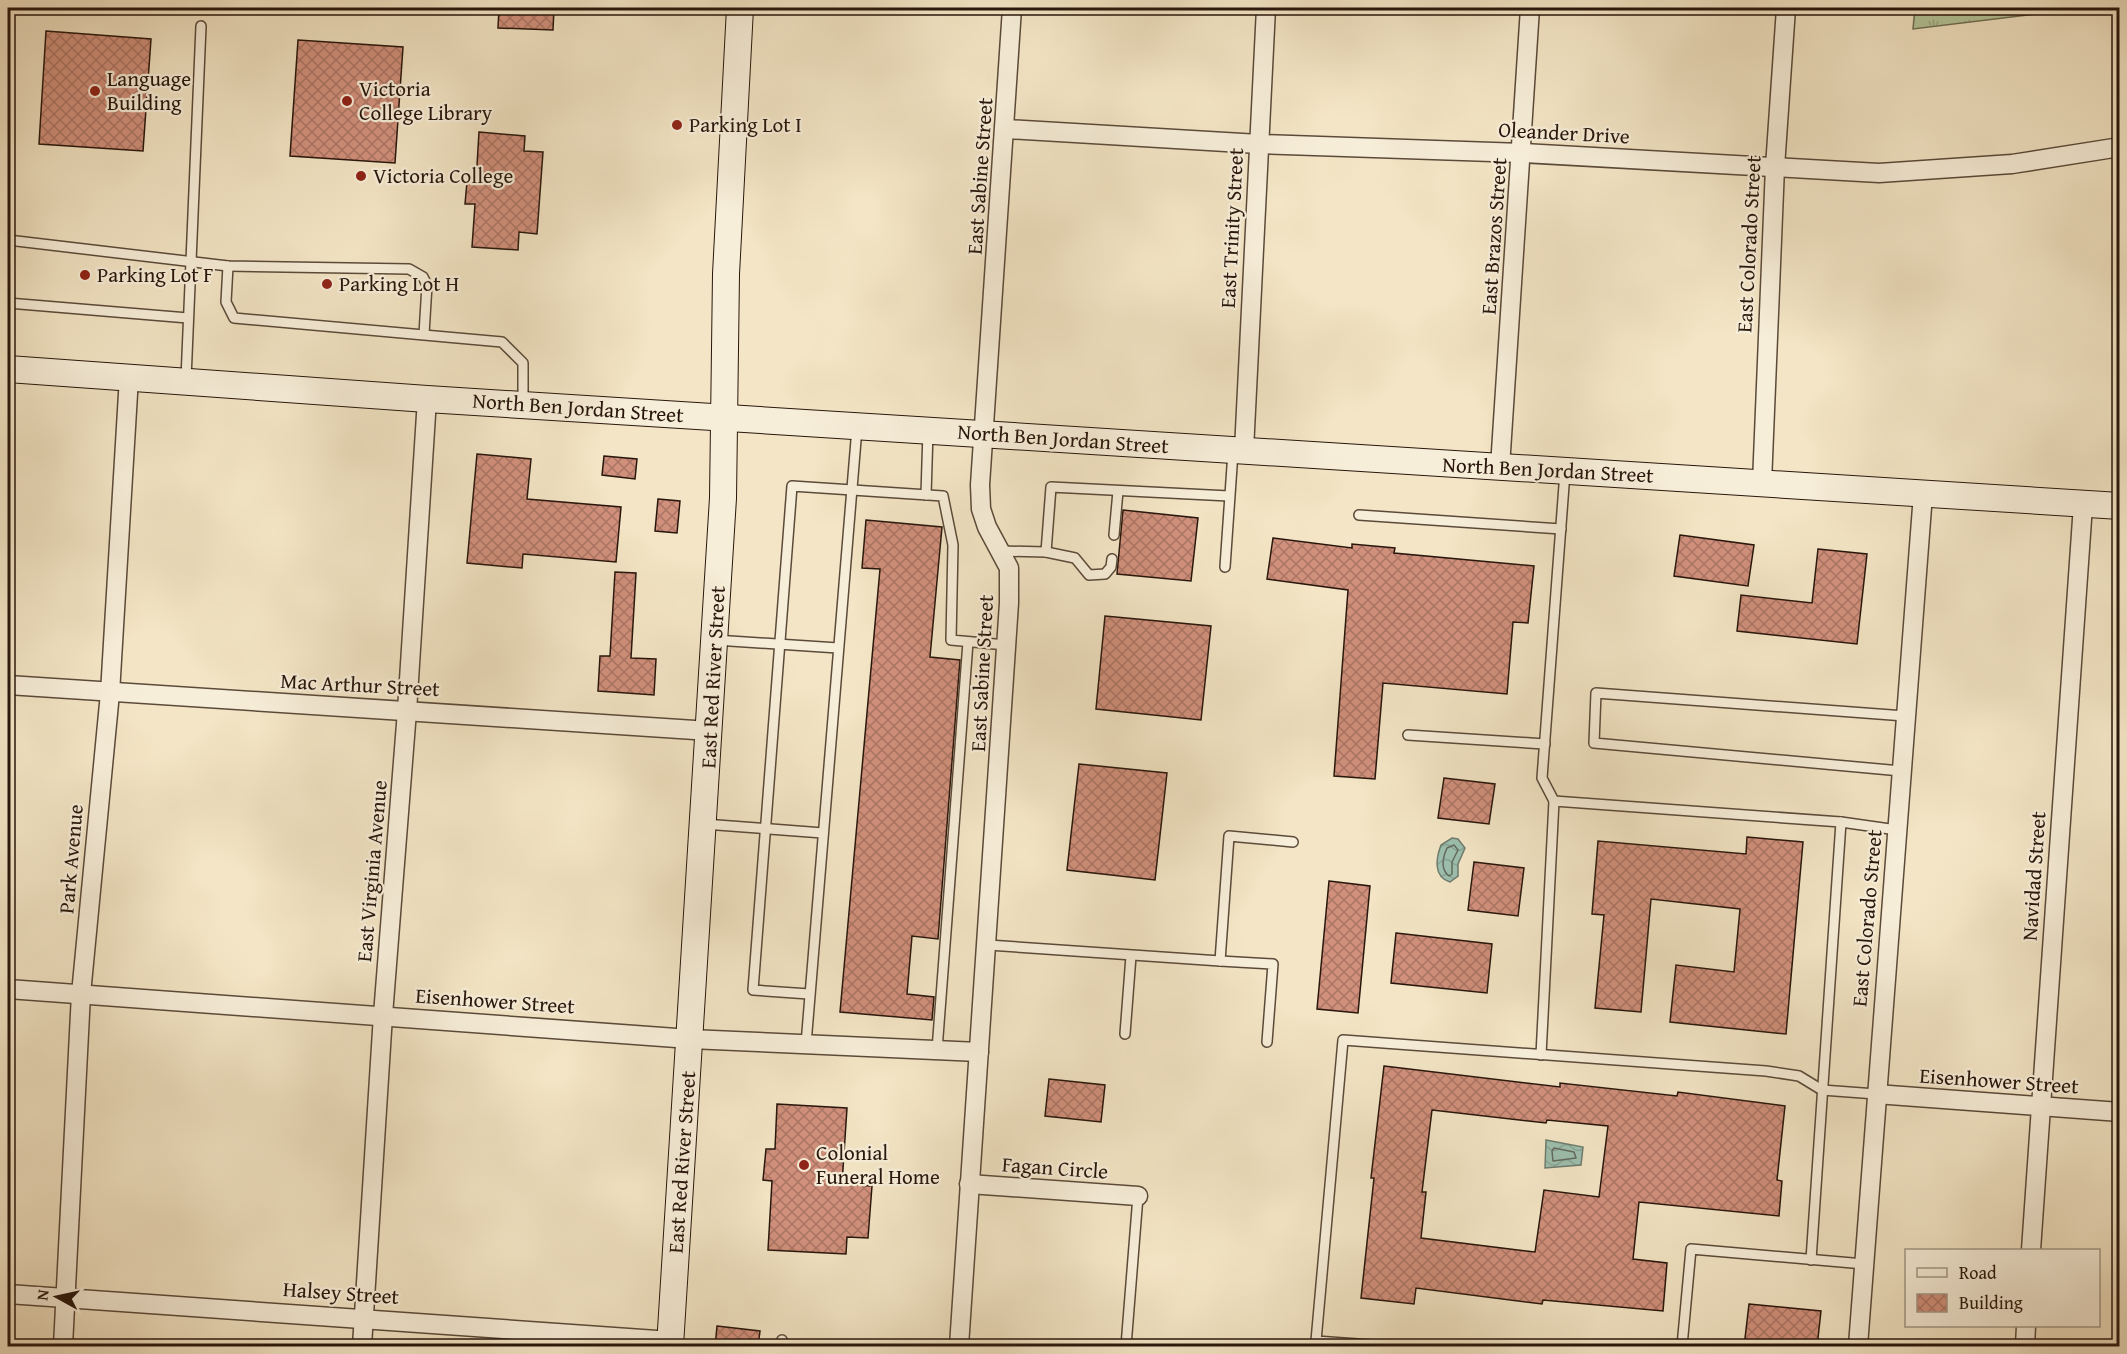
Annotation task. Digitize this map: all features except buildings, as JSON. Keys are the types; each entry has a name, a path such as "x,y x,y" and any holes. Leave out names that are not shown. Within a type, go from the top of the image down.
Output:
{"street":[{"name":"East Red River Street","path":"671,1344 723,498 722,417 726,274 740,8"},
{"name":"East Sabine Street","path":"959,1347 988,945 1006,645 1009,568 987,527 981,509 980,485 1006,129 1012,8"},
{"name":"East Trinity Street","path":"1238,450 1266,8"},
{"name":"East Brazos Street","path":"1500,467 1530,8"},
{"name":"East Colorado Street","path":"1762,483 1775,167 1786,8"},
{"name":"Oleander Drive","path":"1006,129 1259,144 1522,153 1879,173 2012,164 2120,147"},
{"name":"North Ben Jordan Street","path":"8,369 428,399 2120,506"},
{"name":"Park Avenue","path":"63,1347 81,994 110,693 129,377"},
{"name":"East Virginia Avenue","path":"362,1347 383,1015 428,399"},
{"name":"East Colorado Street","path":"1858,1347 1923,494"},
{"name":"Navidad Street","path":"2031,1249 2083,505"},
{"name":"Mac Arthur Street","path":"8,685 710,731"},
{"name":"Eisenhower Street","path":"8,989 690,1039 979,1052"},
{"name":"Eisenhower Street","path":"1876,1094 2120,1112"},
{"name":"Fagan Circle","path":"969,1184 1138,1196"},
{"name":"Halsey Street","path":"8,1294 364,1317 671,1344"},
{"path":"2025,1347 2026,1327"}],"lane":[{"path":"185,381 201,26"},
{"path":"8,240 228,266 409,269 423,277 427,285 424,334"},
{"path":"228,266 226,302 234,318 502,342 523,363 524,405"},
{"path":"8,303 188,318"},
{"path":"806,1044 857,425"},
{"path":"926,495 928,430"},
{"path":"1225,567 1229,496 1238,450"},
{"path":"1541,1055 1554,801 1542,778 1565,471"},
{"path":"809,994 753,990 792,486 943,496 953,545 951,640 1006,645"},
{"path":"1046,552 1051,487 1229,496"},
{"path":"1114,535 1118,491"},
{"path":"1359,515 1561,529"},
{"path":"1001,551 1046,552 1075,558 1089,575 1105,574 1111,567 1112,559"},
{"path":"715,640 838,648"},
{"path":"937,1050 968,642"},
{"path":"1901,771 1594,743 1596,693 1905,716"},
{"path":"1408,735 1545,744"},
{"path":"1554,801 1841,822 1897,830"},
{"path":"1811,1260 1841,822"},
{"path":"704,824 823,833"},
{"path":"1220,961 1229,836 1293,842"},
{"path":"988,945 1273,964 1267,1042"},
{"path":"1125,1034 1131,956"},
{"path":"1386,1347 1316,1341 1342,1040 1766,1071 1799,1076 1822,1090 1876,1094"},
{"path":"1126,1347 1138,1196"},
{"path":"1682,1347 1691,1249 1864,1264"}],"green space":[{"path":"1915,8 2085,8 1913,29"}],"water":[{"path":"1452,838 1458,839 1465,848 1458,864 1458,876 1450,882 1438,872 1437,861 1441,845"},
{"path":"1546,1140 1583,1147 1581,1165 1545,1168"}],"place":[{"name":"Language Building","path":"95,91"},
{"name":"Victoria College Library","path":"347,101"},
{"name":"Parking Lot I","path":"677,125"},
{"name":"Victoria College","path":"361,176"},
{"name":"Parking Lot F","path":"85,275"},
{"name":"Parking Lot H","path":"327,284"},
{"name":"Colonial Funeral Home","path":"804,1165"}]}
